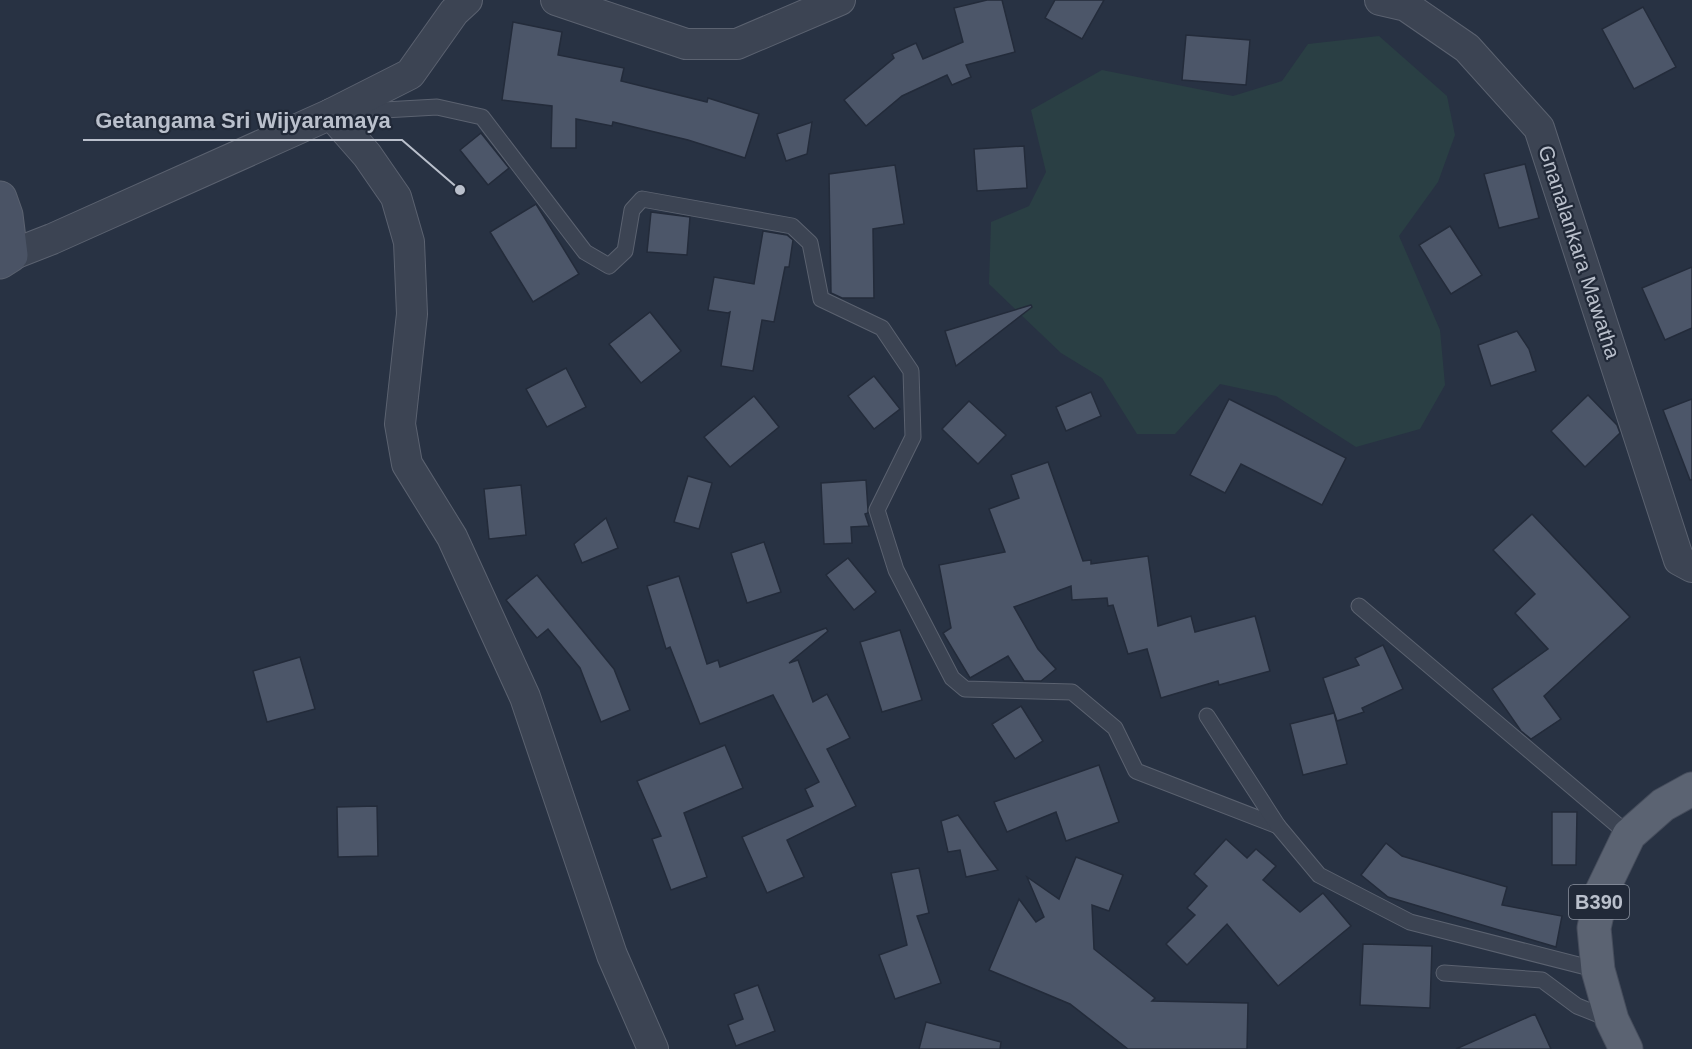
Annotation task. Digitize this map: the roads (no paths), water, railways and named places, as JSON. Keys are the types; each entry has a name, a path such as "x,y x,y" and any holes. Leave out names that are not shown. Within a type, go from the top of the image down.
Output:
{"main road":[{"name":"B390","path":"1619,1035 1598,970 1594,928 1602,891 1629,835 1663,805 1692,789"}],"street":[{"path":"0,198 6,215 5,258 52,240 331,114 410,74 454,12 467,0"},
{"path":"556,0 686,44 737,44 840,0"},
{"name":"Gnanalankara Mawatha","path":"1380,0 1406,6 1467,48 1539,128 1679,560 1692,567"},
{"path":"331,114 367,155 396,197 409,242 412,314 400,424 407,464 452,537 525,697 612,955 653,1049"}],"lane":[{"path":"331,114 437,107 482,117 585,252 609,266 625,251 632,210 642,199 792,226 810,243 821,299 882,328 911,371 913,437 877,510 896,570 952,678 965,688 1072,692 1116,728 1136,771 1278,826"},
{"path":"1359,606 1629,835"},
{"path":"1207,716 1278,826 1319,875 1410,922 1598,970"},
{"path":"1444,973 1542,980 1619,1035"}],"place":[{"name":"Getangama Sri Wijyaramaya","path":"460,190"}]}
